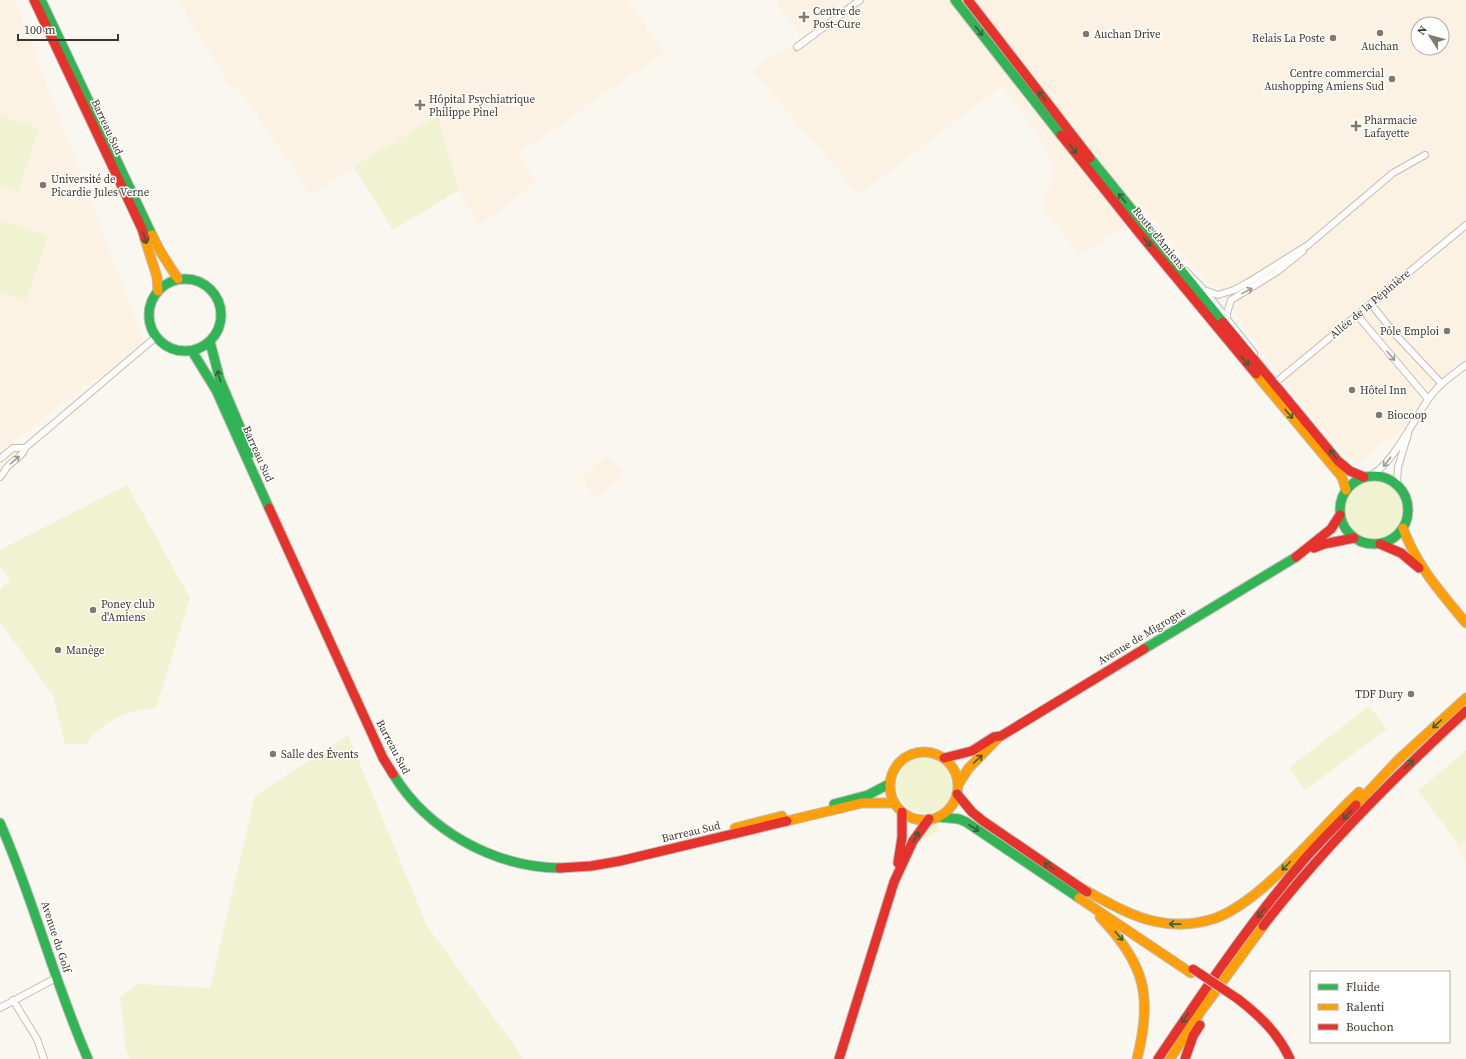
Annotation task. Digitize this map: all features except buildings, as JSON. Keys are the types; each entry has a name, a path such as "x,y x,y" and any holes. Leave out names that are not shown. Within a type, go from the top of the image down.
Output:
{"main road":[{"name":"Barreau Sud","path":"34,0 142,229 157,277 158,291"},
{"name":"Barreau Sud","path":"41,0 160,251 178,279"},
{"name":"Route d'Amiens","path":"955,0 1140,234 1342,477 1346,490"},
{"name":"Route d'Amiens","path":"968,0 1092,160 1174,260 1204,300 1275,383 1338,461 1350,471 1367,476"},
{"path":"178,279 203,284 212,292 219,303 222,316 219,328 210,342 192,351 179,351 169,348 156,337 151,329 149,316 152,300 158,291 168,283 178,279"},
{"name":"Barreau Sud","path":"210,342 220,380 231,408 385,753 414,797 428,811 459,835 494,851 533,862 566,864 602,860 868,795 889,784"},
{"name":"Barreau Sud","path":"192,351 216,390 383,758 401,788 415,804 445,831 468,845 509,861 536,866 578,868 602,865 862,803 894,803"},
{"path":"1380,544 1393,538 1403,528 1408,517 1408,505 1405,494 1397,484 1385,477 1367,476 1357,480 1346,490 1340,502 1340,515 1345,528 1354,538 1367,543 1380,544 1401,553 1424,571"},
{"name":"Avenue de Migrogne","path":"1296,557 1332,529 1340,515"},
{"path":"1403,528 1406,540 1424,571 1466,623"},
{"name":"Avenue de Migrogne","path":"957,790 968,769 1001,736 1296,557 1324,544 1354,538"},
{"path":"1158,1059 1203,992 1258,916 1302,862 1393,767 1466,698"},
{"path":"1170,1059 1226,976 1268,920 1342,834 1398,775 1466,711"},
{"name":"Avenue de Migrogne","path":"944,758 972,751 994,737 1001,736"},
{"path":"839,1059 894,882 904,857 921,829 934,818 948,810 957,790 955,772 944,758 937,754 922,751 907,755 896,766 889,784 890,794 894,803 902,812 915,819 934,818 959,819 966,822 1192,971 1273,1028 1284,1043 1290,1059"},
{"path":"1081,888 1123,911 1154,921 1172,924 1189,924 1209,920 1222,915 1250,900 1268,884 1339,811 1366,786 1393,767"},
{"path":"957,790 978,816 1081,888 1192,971"},
{"path":"894,882 902,837 902,812"},
{"name":"Avenue du Golf","path":"0,823 16,856 56,978 76,1034 88,1059"},
{"path":"1081,899 1126,944 1144,985 1146,1018 1144,1038 1137,1059"},
{"path":"1185,1059 1193,1036 1216,1000 1226,976"},
{"path":"1236,1001 1270,1033 1280,1048 1284,1059"}],"street":[{"path":"797,47 860,0"},
{"path":"1204,290 1218,295 1234,290 1308,245 1393,173 1425,155"},
{"name":"Allée de la Pépinière","path":"1275,383 1466,225"},
{"path":"1227,320 1227,313 1231,300 1297,258 1308,245"},
{"path":"1174,260 1204,290 1254,353 1260,365"},
{"path":"1370,304 1395,334 1442,384"},
{"path":"1357,315 1428,399"},
{"path":"0,459 13,448 24,448 156,337"},
{"path":"1367,476 1378,472 1384,465 1428,399 1442,384 1466,365"},
{"path":"1397,484 1401,455 1414,420"},
{"path":"0,477 6,468 24,453 24,448"},
{"path":"0,1008 56,978"},
{"path":"13,1000 36,1038 44,1059"}],"shaded area":[{"name":"Université de Picardie Jules Verne","path":"0,0 15,0 144,342 0,452"},
{"name":"Hôpital Psychiatrique Philippe Pinel","path":"178,0 627,0 664,53 519,153 535,183 479,226 459,190 437,115 399,140 396,145 392,143 311,194 243,95 228,82"},
{"name":"Centre de Post-Cure","path":"774,0 846,0 799,34"},
{"path":"850,0 1466,0 1466,369 1438,392 1423,413 1357,464 1346,456 1330,439 1285,382 1245,328 1219,286 1208,283 1143,208 1120,231 1079,254 1041,206 1055,178 1045,146 1002,85 859,195 751,69 799,40"},
{"path":"608,455 625,474 596,499 581,478"},
{"path":"1466,839 1466,862 1455,847"}],"green space":[{"path":"0,115 39,128 18,192 0,186"},
{"path":"437,115 459,190 393,230 354,167 392,143 396,145 399,140"},
{"path":"0,220 48,236 26,300 0,291"},
{"path":"1374,481 1385,483 1398,494 1401,499 1403,510 1401,521 1390,534 1385,537 1374,539 1363,537 1350,526 1347,521 1345,510 1347,499 1358,486 1363,483"},
{"name":"Poney club d'Amiens","path":"127,485 190,598 156,708 135,711 116,718 100,729 85,745 65,744 53,695 0,622 0,590 10,580 0,565 0,550"},
{"path":"1369,706 1387,729 1305,790 1289,768"},
{"path":"348,735 427,926 524,1059 129,1059 126,1049 120,997 139,984 210,988 255,796"},
{"path":"1466,750 1466,840 1459,845 1418,791"},
{"path":"920,757 930,757 945,765 951,774 953,785 951,796 945,805 930,813 920,813 909,808 902,801 897,790 897,780 902,769 909,762"},
{"path":"938,823 939,830 928,837 923,838 920,834 929,825"}],"traffic: fast":[{"path":"41,0 152,235"},
{"path":"955,0 1061,135"},
{"path":"1090,158 1223,322"},
{"path":"185,279 199,282 211,289 218,301 221,315 218,329 211,341 199,348 185,351 171,348 159,341 152,329 149,315 152,301 159,289 171,282 185,279"},
{"path":"210,342 220,380 251,453"},
{"path":"192,351 216,390 269,508"},
{"path":"1367,476 1381,476 1393,481 1403,491 1408,503 1408,510 1408,517 1403,529 1393,539 1381,544 1367,544 1355,539 1345,529 1340,517 1340,503 1345,491 1355,481 1367,476"},
{"path":"1144,649 1296,557"},
{"path":"393,774 425,813 444,829 465,842 487,853 511,861 535,866 560,868"},
{"path":"834,804 868,795 889,784"},
{"path":"938,817 959,819 966,822 1079,898"},
{"path":"0,823 88,1059"}],"traffic: slow":[{"path":"152,235 160,251 178,279"},
{"path":"145,239 157,277 158,291"},
{"path":"1256,374 1342,477 1346,490"},
{"path":"1403,528 1408,541 1422,566 1439,590 1466,623"},
{"path":"1356,805 1398,760 1466,698"},
{"path":"958,785 968,769 998,738"},
{"path":"917,752 931,752 943,758 952,767 958,779 958,786 956,799 948,810 937,818 931,820 917,820 911,818 900,810 892,799 890,793 890,779 892,773 900,762 911,754 917,752"},
{"path":"1081,888 1125,911 1153,921 1169,924 1184,924 1216,918 1235,909 1272,880 1359,792"},
{"path":"787,821 862,803 894,803"},
{"path":"735,828 782,816"},
{"path":"1079,898 1191,973"},
{"path":"1100,917 1127,950 1136,966 1141,982 1144,999 1144,1017 1142,1037 1137,1059"},
{"path":"1170,1059 1201,1011 1263,926"}],"traffic: jam":[{"path":"34,0 142,229 145,239"},
{"path":"968,0 1090,158"},
{"path":"1061,135 1140,234 1256,374"},
{"path":"1223,322 1338,461 1350,471 1364,477"},
{"path":"269,508 383,758 393,774"},
{"path":"1296,557 1331,529 1340,515"},
{"path":"1314,548 1324,544 1354,538"},
{"path":"1380,544 1401,553 1419,568"},
{"path":"944,758 972,751 994,737 1001,736 1144,649"},
{"path":"1263,926 1334,841 1412,762 1466,711"},
{"path":"957,794 972,812 983,821 1087,892"},
{"path":"1158,1059 1209,984 1263,910 1308,855 1356,805"},
{"path":"898,863 902,837 902,812"},
{"path":"839,1059 894,882 913,841 929,819"},
{"path":"560,868 591,866 620,861 787,821"},
{"path":"1193,969 1238,999"},
{"path":"1238,999 1268,1026 1280,1041 1290,1059"},
{"path":"1185,1059 1193,1036 1200,1025"}],"place":[{"name":"Centre de Post-Cure","path":"804,17"},
{"name":"Auchan","path":"1380,33"},
{"name":"Auchan Drive","path":"1086,34"},
{"name":"Relais La Poste","path":"1333,38"},
{"name":"Centre commercial Aushopping Amiens Sud","path":"1392,79"},
{"name":"Hôpital Psychiatrique Philippe Pinel","path":"420,105"},
{"name":"Pharmacie Lafayette","path":"1356,126"},
{"name":"Université de Picardie Jules Verne","path":"43,185"},
{"name":"Pôle Emploi","path":"1447,331"},
{"name":"Hôtel Inn","path":"1352,390"},
{"name":"Biocoop","path":"1379,415"},
{"name":"Poney club d'Amiens","path":"93,610"},
{"name":"Manège","path":"58,650"},
{"name":"TDF Dury","path":"1411,694"},
{"name":"Salle des Évents","path":"273,754"}]}
